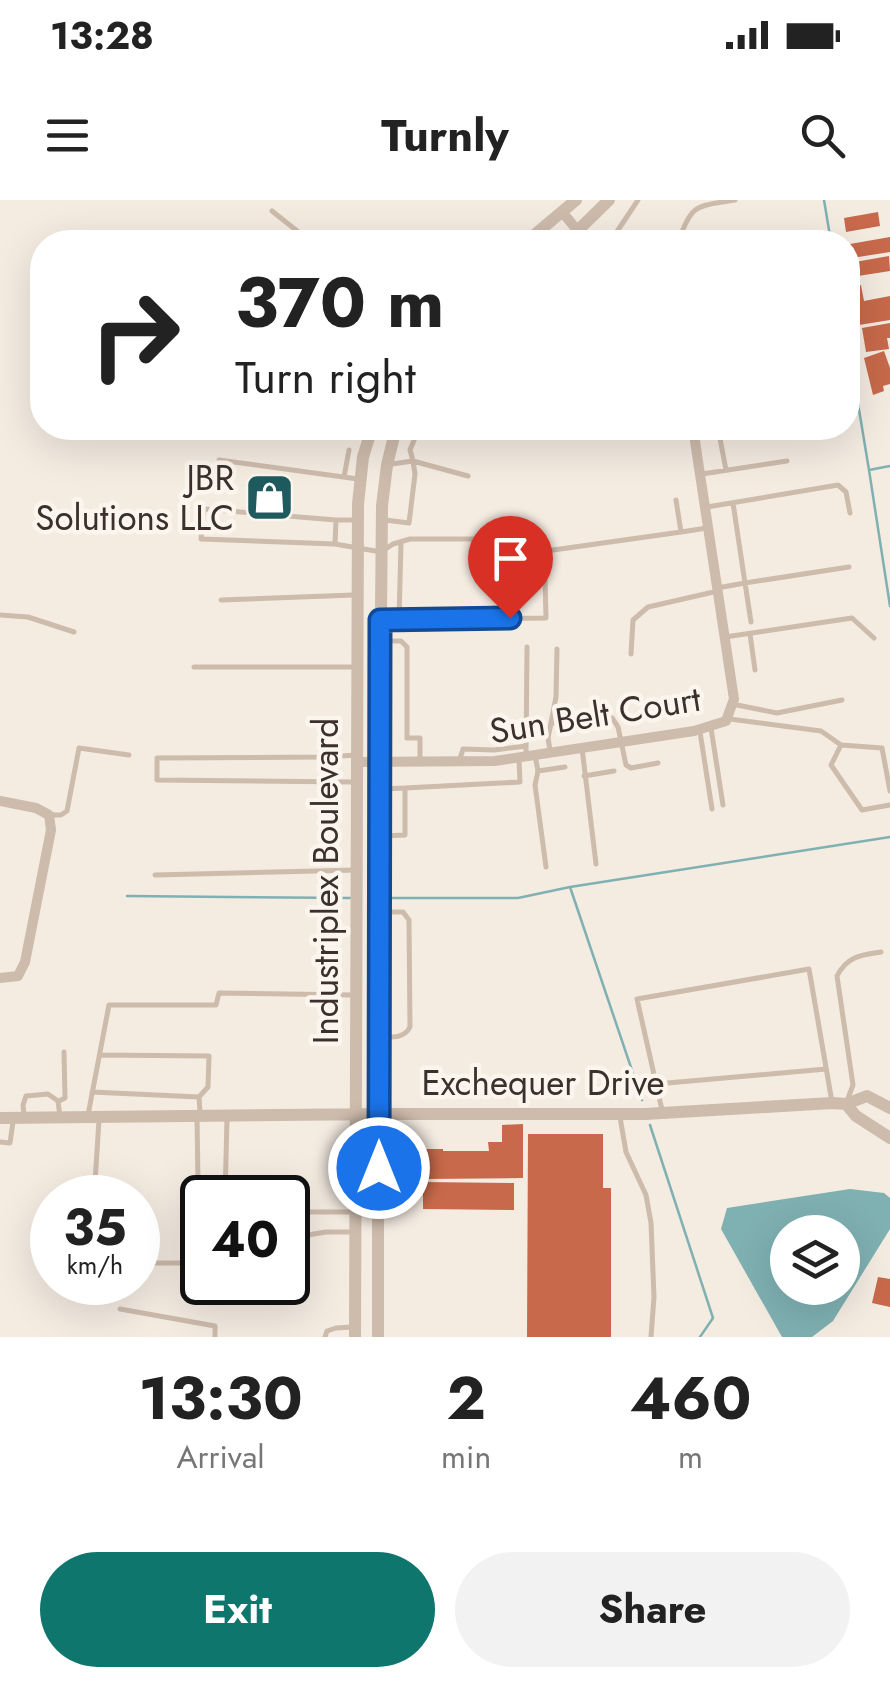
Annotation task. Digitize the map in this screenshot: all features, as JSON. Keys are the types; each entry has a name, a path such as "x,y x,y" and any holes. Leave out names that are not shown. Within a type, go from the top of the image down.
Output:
{"street":[{"path":"537,230 559,207 576,200"},
{"path":"589,230 610,200"},
{"path":"559,207 577,230"},
{"name":"Industriplex Boulevard","path":"355,1332 358,520 363,457 368,440"},
{"name":"Industriplex Boulevard","path":"378,1337 381,552 387,465 393,440"},
{"name":"Sun Belt Court","path":"356,759 378,763 495,761 705,728 727,718 734,699 695,440"},
{"path":"0,801 36,808 49,815 51,830 25,962 18,976 0,978"},
{"name":"Exchequer Drive","path":"13,1117 662,1113 839,1103 867,1096 890,1108"},
{"path":"839,1103 888,1132"}],"lane":[{"path":"618,230 638,200"},
{"path":"684,230 699,206 734,200"},
{"path":"272,210 296,230"},
{"path":"409,523 415,474 410,450 414,440"},
{"path":"720,440 726,470"},
{"path":"344,476 349,450"},
{"path":"219,460 361,479"},
{"path":"387,465 413,460 468,476"},
{"path":"699,474 787,461"},
{"path":"704,508 838,485 846,492 850,513"},
{"path":"676,500 682,532"},
{"path":"733,503 752,622"},
{"path":"358,520 204,509 201,539 335,544 381,552 392,544 414,539 544,539 546,618 380,620"},
{"path":"335,544 336,520"},
{"path":"382,520 409,523 414,527 414,539"},
{"path":"544,551 708,528"},
{"path":"399,619 401,543"},
{"path":"631,654 633,620 648,607 745,582 849,567"},
{"path":"222,600 357,594"},
{"path":"0,615 28,617 74,632"},
{"path":"725,637 852,618 874,638"},
{"path":"750,634 755,670"},
{"path":"380,641 401,641 407,647 408,738 420,738 420,762"},
{"path":"378,789 520,782 527,754 527,647"},
{"path":"550,753 548,738 556,697 557,649"},
{"path":"194,667 356,668"},
{"path":"732,704 778,712 842,700"},
{"path":"551,723 612,718 618,726 626,764 632,768 658,764"},
{"path":"727,718 820,731 841,744 882,748 890,791"},
{"path":"705,728 722,805"},
{"path":"705,728 712,808"},
{"path":"841,744 831,764 862,810 890,805"},
{"path":"49,815 67,811 79,748 129,755"},
{"path":"582,748 596,864"},
{"path":"527,754 538,771 534,785 546,867"},
{"path":"356,759 157,758 157,780 356,782"},
{"path":"538,771 565,767"},
{"path":"584,776 614,771"},
{"path":"378,836 405,836 406,788"},
{"path":"154,875 356,870"},
{"path":"378,912 402,912 409,920 410,1010 406,1034 378,1037"},
{"path":"356,936 378,935"},
{"path":"839,1103 853,1084 837,976 852,958 882,952"},
{"path":"662,1113 637,999 808,969 826,1070 839,1103"},
{"path":"94,1175 92,1092 110,1005 216,1005 219,993 355,995"},
{"path":"58,1102 65,1098 64,1052"},
{"path":"100,1055 209,1056 208,1087 199,1097 198,1116 199,1249 188,1263 160,1264"},
{"path":"656,1084 826,1070"},
{"path":"92,1092 199,1097"},
{"path":"0,1142 10,1143 13,1117 26,1096 48,1094 58,1102 60,1117"},
{"path":"620,1114 626,1152 646,1195 650,1223 654,1297 651,1337"},
{"path":"226,1175 227,1116"},
{"path":"310,1212 355,1212"},
{"path":"310,1235 355,1232"},
{"path":"120,1309 215,1326 215,1337"},
{"path":"325,1337 327,1331 336,1328 355,1332"}],"water":[{"path":"850,1189 884,1193 890,1198 890,1229 860,1277 860,1215 770,1215 770,1305 843,1305 833,1321 812,1337 782,1337 721,1229 727,1208"}],"building":[{"path":"878,212 880,226 846,230 844,218"},
{"path":"890,237 890,252 860,257 860,242"},
{"path":"889,256 890,271 860,276 860,261"},
{"path":"860,285 864,301 890,296 890,320 860,325"},
{"path":"890,323 889,349 866,352 862,328"},
{"path":"884,351 890,384 873,395 864,358"},
{"path":"523,1124 523,1178 424,1179 421,1149 489,1151 488,1142 502,1142 502,1125"},
{"path":"528,1134 603,1134 603,1188 611,1188 611,1337 527,1337"},
{"path":"423,1182 514,1183 514,1210 423,1209"},
{"path":"878,1277 890,1279 890,1307 872,1303"}],"waterway":[{"path":"824,200 829,230"},
{"path":"860,416 869,470 890,466"},
{"path":"869,470 890,606"},
{"path":"642,1100 570,887 890,837"},
{"path":"385,898 518,898 570,887"},
{"path":"127,896 350,898"},
{"path":"650,1125 713,1318 700,1337"}],"place":[{"name":"JBR Solutions LLC","path":"269,498"}],"route":[{"path":"379,1168 380,620 510,618"}]}
